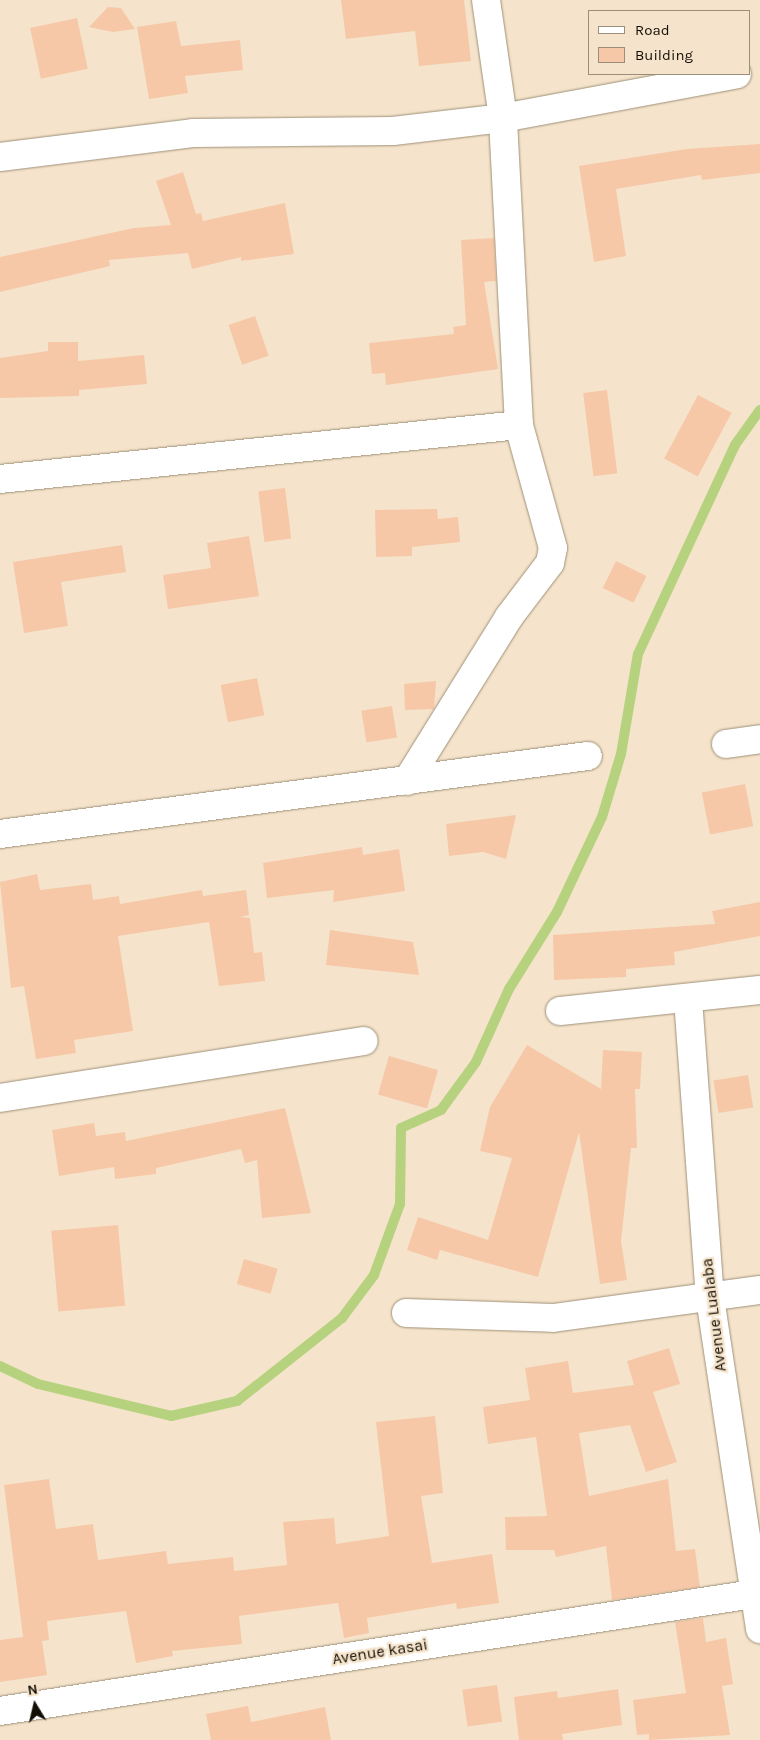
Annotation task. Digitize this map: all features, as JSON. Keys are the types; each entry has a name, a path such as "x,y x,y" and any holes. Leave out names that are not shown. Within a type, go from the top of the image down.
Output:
{"street":[{"path":"407,781 509,617 550,563 553,548 519,425 503,118 486,0"},
{"path":"0,156 146,136 393,131 503,118 732,75"},
{"path":"0,479 519,425"},
{"path":"726,744 760,739"},
{"path":"0,834 588,756"},
{"path":"560,1011 760,990"},
{"name":"Avenue Lualaba","path":"688,999 710,1298 757,1594 760,1629"},
{"path":"0,1098 364,1041"},
{"path":"406,1313 554,1318 760,1290"},
{"name":"Avenue kasai","path":"0,1710 757,1594"}],"building":[{"path":"341,0 464,0 471,61 419,66 415,31 346,39"},
{"path":"108,7 121,8 135,29 113,32 89,27"},
{"path":"77,18 88,69 41,79 30,28"},
{"path":"176,21 181,46 240,40 243,70 185,76 188,93 149,99 137,27"},
{"path":"760,144 760,173 702,180 701,175 616,189 626,256 594,262 579,166 687,149"},
{"path":"183,172 196,214 201,213 203,221 285,203 294,254 241,261 241,257 192,269 188,253 109,260 110,266 0,292 0,257 134,228 171,225 156,181"},
{"path":"494,238 496,281 484,282 498,369 386,385 385,373 372,374 369,343 454,334 453,327 466,325 461,240"},
{"path":"255,316 269,356 242,365 229,325"},
{"path":"48,342 78,342 78,361 144,355 147,384 79,390 79,396 0,398 0,358 48,351"},
{"path":"607,390 617,473 593,476 583,393"},
{"path":"698,395 732,413 698,476 664,459"},
{"path":"285,488 291,539 264,542 258,491"},
{"path":"437,509 438,519 458,517 460,542 412,547 412,556 376,557 375,510"},
{"path":"249,536 259,596 168,609 163,575 211,568 207,543"},
{"path":"122,545 126,572 61,582 68,626 24,633 13,562"},
{"path":"616,561 647,576 633,603 603,588"},
{"path":"257,678 264,715 228,722 221,685"},
{"path":"436,681 434,709 405,710 404,684"},
{"path":"392,706 397,738 366,742 361,711"},
{"path":"745,784 753,826 710,835 702,792"},
{"path":"516,815 506,859 483,852 449,856 446,824"},
{"path":"362,847 363,855 399,849 405,891 333,902 334,890 267,898 263,863"},
{"path":"37,874 40,890 91,884 93,900 119,896 120,904 202,890 203,896 246,890 249,915 240,917 250,918 254,953 262,952 265,981 219,986 209,922 118,936 133,1031 74,1040 76,1053 36,1059 24,986 11,988 0,882"},
{"path":"760,902 760,936 674,952 675,965 626,969 626,977 554,980 553,935 715,924 712,911"},
{"path":"330,930 413,942 419,975 326,965"},
{"path":"527,1045 601,1089 603,1050 642,1052 640,1089 635,1089 637,1148 631,1148 621,1241 627,1280 600,1284 579,1132 538,1277 440,1250 437,1260 407,1250 418,1217 488,1240 512,1158 480,1151 490,1107"},
{"path":"389,1056 438,1070 427,1109 378,1094"},
{"path":"748,1075 753,1108 719,1113 713,1080"},
{"path":"285,1108 311,1213 262,1218 257,1160 245,1163 241,1149 156,1168 156,1174 115,1179 114,1167 59,1176 52,1130 94,1123 96,1136 125,1132 126,1141"},
{"path":"118,1225 125,1306 58,1312 51,1231"},
{"path":"244,1259 278,1269 270,1294 237,1284"},
{"path":"669,1348 680,1384 653,1392 677,1462 646,1472 630,1425 579,1433 589,1496 668,1479 676,1551 695,1549 700,1587 612,1600 606,1546 556,1557 554,1550 506,1550 505,1517 547,1516 536,1437 488,1444 483,1407 530,1400 525,1368 568,1361 573,1393 634,1385 627,1361"},
{"path":"435,1416 443,1493 421,1496 432,1563 492,1554 499,1603 457,1609 456,1603 367,1618 369,1633 344,1638 338,1603 239,1616 242,1644 172,1651 173,1656 136,1663 126,1611 47,1621 49,1640 42,1641 47,1675 0,1682 0,1640 23,1637 4,1485 49,1479 56,1529 93,1524 98,1560 166,1551 168,1564 233,1557 234,1571 287,1565 283,1522 334,1518 336,1544 389,1536 376,1422"},
{"path":"703,1618 706,1642 726,1638 733,1684 722,1686 730,1735 649,1740 649,1734 637,1735 633,1700 686,1693 675,1622"},
{"path":"497,1685 502,1722 467,1727 462,1690"},
{"path":"618,1689 622,1725 562,1734 563,1740 519,1740 514,1697 557,1691 558,1698"},
{"path":"248,1706 251,1722 325,1707 331,1740 211,1740 206,1714"}],"waterway":[{"path":"0,1366 38,1384 171,1416 237,1401 342,1318 374,1275 400,1204 401,1128 441,1110 476,1062 509,989 557,912 602,817 621,754 638,654 735,445 760,410"}]}
